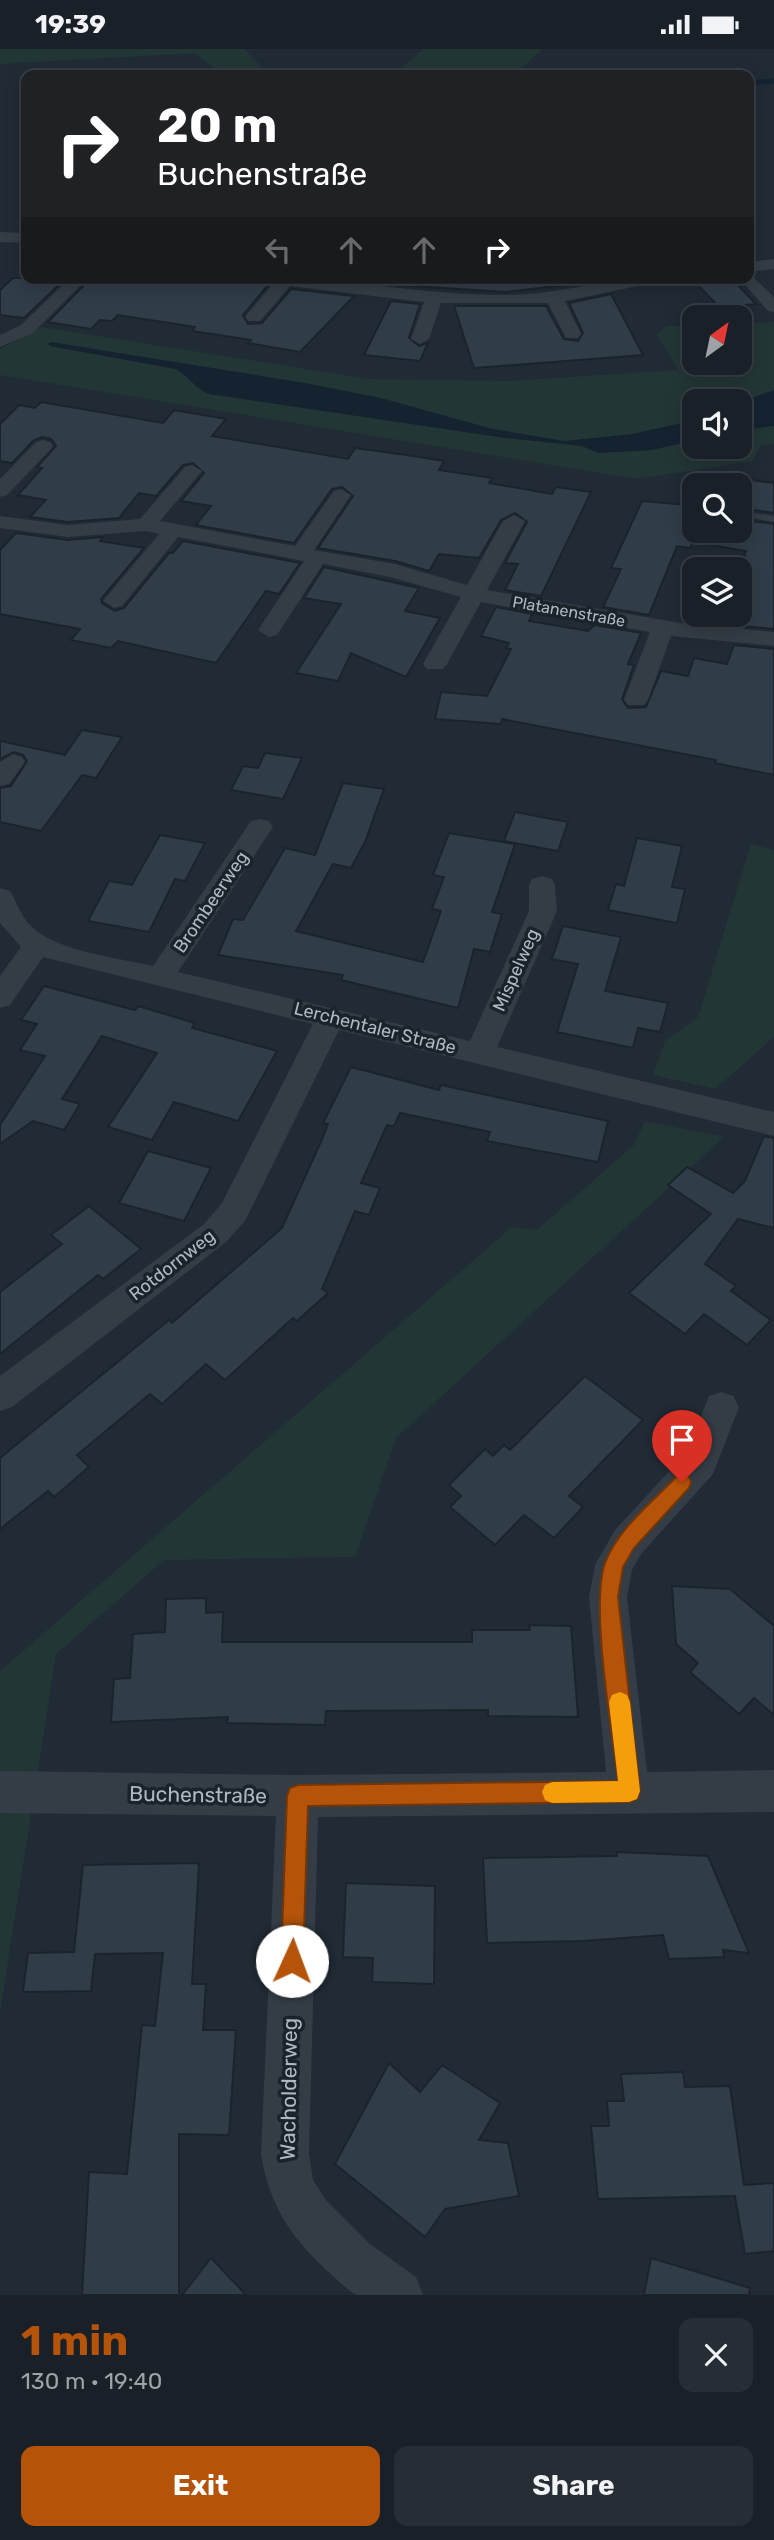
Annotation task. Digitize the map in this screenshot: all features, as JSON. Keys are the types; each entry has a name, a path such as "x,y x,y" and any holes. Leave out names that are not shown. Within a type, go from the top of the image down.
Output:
{"street":[{"path":"0,237 21,237"},
{"path":"754,266 774,264"},
{"path":"0,342 27,329 74,284"},
{"path":"254,317 281,286 280,284"},
{"path":"314,284 433,300 486,301 554,296 630,284"},
{"path":"483,284 486,301"},
{"path":"753,284 774,307"},
{"path":"554,296 572,334"},
{"path":"420,339 433,300"},
{"path":"0,491 43,446"},
{"path":"146,525 192,471"},
{"path":"269,630 341,495"},
{"path":"435,664 514,521"},
{"name":"Platanenstraße","path":"2,525 68,531 146,525 395,571 432,585 474,594 728,638 774,639"},
{"path":"114,601 172,530"},
{"path":"636,701 663,627"},
{"name":"Brombeerweg","path":"161,976 260,827"},
{"name":"Mispelweg","path":"479,1054 543,911 542,885"},
{"path":"0,897 16,930 37,946 0,998"},
{"name":"Lerchentaler Straße","path":"37,946 774,1124"},
{"name":"Rotdornweg","path":"0,1396 215,1233 246,1192 331,1017"},
{"path":"629,1791 608,1597 614,1565 628,1542 700,1462 720,1407"},
{"name":"Buchenstraße","path":"0,1792 298,1796 774,1791"},
{"name":"Wacholderweg","path":"298,1796 285,2154 291,2187 306,2214 371,2277 398,2295"}],"lane":[{"path":"752,515 774,519"}],"shaded area":[{"path":"0,49 244,49 265,70 217,70 195,53 0,64"},
{"path":"424,49 542,49 520,70 398,70"},
{"path":"774,322 774,444 760,446 753,461 637,479 0,375 0,349 41,327 369,379 509,381 678,370 657,334 667,326 682,326 682,375 752,375 752,323"},
{"path":"751,844 774,850 774,1037 715,1089 653,1075 665,1041 698,1017"},
{"path":"645,1121 724,1137 396,1438 355,1557 164,1560 56,1654 0,2012 0,1671 512,1227 537,1230 634,1145"}],"water":[{"path":"51,342 305,383 381,398 493,429 564,441 632,434 682,423 682,443 652,450 598,453 582,446 505,438 209,394 175,369 48,344"},
{"path":"774,390 774,426 752,429 752,398"}],"building":[{"path":"13,278 21,278 21,284 60,284 24,318 0,315 0,290"},
{"path":"85,284 267,284 243,315 248,324 262,323 291,289 354,296 300,352 248,343 251,340 192,331 195,327 118,315 112,321 100,320 91,329 48,322"},
{"path":"399,284 573,284 505,292"},
{"path":"697,284 737,284 756,304 717,305"},
{"path":"611,294 643,355 474,368 454,306 546,306 564,339 578,341 583,333 569,303"},
{"path":"391,301 420,304 409,338 419,346 428,343 420,361 364,355"},
{"path":"41,402 163,423 174,410 226,419 212,436 348,459 355,448 413,456 444,461 439,470 492,478 489,483 552,494 556,487 591,492 541,596 505,590 518,564 505,563 527,522 515,513 501,520 479,558 439,554 429,571 395,561 318,548 353,496 342,487 332,489 294,543 196,525 211,506 181,501 204,473 193,463 183,465 156,496 139,493 119,518 68,522 30,517 46,500 18,495 42,468 37,467 56,446 51,439 42,437 34,440 12,463 0,461 0,424 19,405 35,408"},
{"path":"752,480 774,483 774,513 752,509"},
{"path":"642,501 682,505 682,543 692,543 690,548 677,546 649,615 603,607 621,569 611,568"},
{"path":"752,521 774,524 774,629 751,627 752,557 744,557 746,551 699,543 752,543"},
{"path":"16,533 68,540 103,537 100,541 144,548 101,599 102,603 115,611 124,608 169,553 173,553 183,541 300,563 279,594 266,591 216,663 118,641 111,648 71,640 80,629 0,614 0,550"},
{"path":"324,567 419,588 405,611 440,618 406,677 351,653 338,681 296,673 341,604 304,598"},
{"path":"496,607 532,614 529,621 588,631 595,625 641,633 628,664 634,665 622,699 628,708 646,707 661,671 688,676 694,658 727,664 734,645 774,649 774,775 715,763 716,760 502,719 501,724 435,719 441,692 487,696 511,649 506,648 509,643 481,636"},
{"path":"82,730 122,737 96,778 82,775 41,831 0,822 0,788 11,786 27,761 23,755 14,752 0,759 0,741 65,755"},
{"path":"265,753 302,758 283,799 231,790 243,766 258,768"},
{"path":"343,783 384,789 365,842 351,868 333,864 296,931 423,962 441,911 432,909 444,877 433,875 449,833 515,844 492,912 502,914 490,952 474,949 458,1008 341,980 343,975 218,955 233,919 243,920 285,848 315,855"},
{"path":"515,812 568,822 558,851 504,841"},
{"path":"160,835 205,843 185,881 175,879 149,932 88,921 109,881 132,885"},
{"path":"637,838 682,846 672,887 685,889 677,923 608,910 616,884 624,886"},
{"path":"563,926 621,937 605,991 668,1003 660,1032 638,1028 633,1048 557,1032 578,964 552,959"},
{"path":"44,986 135,1010 138,1006 195,1023 192,1028 277,1051 238,1121 174,1102 152,1140 108,1127 157,1053 102,1036 62,1099 80,1104 64,1130 33,1121 0,1144 0,1125 45,1056 20,1050 37,1024 21,1020"},
{"path":"351,1067 439,1090 441,1085 608,1121 598,1162 487,1141 490,1132 400,1113 394,1126 387,1125 361,1183 380,1188 369,1215 355,1211 322,1289 328,1293 297,1321 293,1318 225,1380 206,1364 162,1404 150,1394 77,1455 89,1467 54,1497 48,1491 0,1529 0,1458 169,1320 172,1323 282,1228 328,1124 323,1123"},
{"path":"764,1136 774,1138 774,1228 738,1219 705,1264 736,1286 731,1291 771,1320 747,1345 704,1314 685,1334 629,1293 711,1214 668,1185 687,1167 733,1193 745,1181"},
{"path":"148,1151 211,1168 184,1221 119,1203"},
{"path":"89,1206 141,1249 103,1279 98,1275 0,1354 0,1292 62,1244 51,1235"},
{"path":"585,1376 643,1420 569,1496 583,1507 554,1538 524,1515 495,1545 450,1507 461,1496 449,1485 485,1449 493,1456 504,1445 510,1450"},
{"path":"672,1586 730,1589 774,1626 774,1715 754,1698 739,1714 690,1672 698,1663 676,1644"},
{"path":"206,1598 206,1613 223,1612 222,1642 472,1642 472,1630 530,1630 529,1625 571,1626 578,1717 488,1716 488,1710 326,1711 325,1725 227,1723 228,1717 111,1722 114,1679 130,1678 133,1634 165,1632 166,1599"},
{"path":"617,1852 708,1856 749,1953 723,1950 724,1957 669,1959 663,1935 583,1941 487,1943 483,1858 617,1856"},
{"path":"199,1863 192,1984 206,1984 203,2030 236,2030 229,2135 179,2134 179,2295 82,2295 89,2172 127,2174 142,2025 155,2026 163,1953 95,1954 91,1991 23,1992 28,1953 74,1952 83,1865"},
{"path":"346,1883 435,1886 434,1984 372,1982 373,1958 343,1957"},
{"path":"389,2063 420,2092 442,2065 500,2103 479,2140 508,2143 519,2196 445,2209 425,2237 335,2164"},
{"path":"683,2072 685,2087 730,2086 744,2185 774,2183 774,2251 745,2254 735,2196 598,2199 591,2126 609,2126 607,2101 624,2101 621,2074"},
{"path":"211,2258 246,2295 182,2295"},
{"path":"651,2258 750,2288 749,2295 644,2295"}],"waterway":[{"path":"754,83 774,81"}],"slow traffic":[{"path":"552,1792 629,1791 620,1702"}],"route":[{"path":"292,1961 298,1796 629,1791 608,1597 614,1565 628,1542 682,1482"}]}
